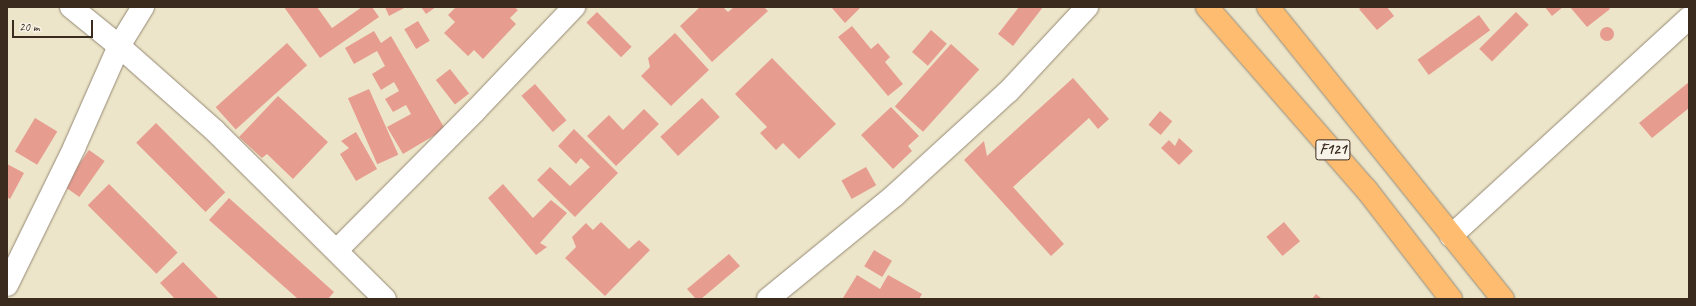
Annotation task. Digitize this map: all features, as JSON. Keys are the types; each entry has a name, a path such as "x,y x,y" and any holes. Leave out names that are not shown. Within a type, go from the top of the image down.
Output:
{"main road":[{"name":"F121","path":"1207,7 1366,189 1451,299"},
{"name":"F121","path":"1268,7 1502,299"}],"street":[{"path":"71,7 119,46 215,131 385,299"},
{"path":"7,285 74,148 119,46 143,7"},
{"path":"337,250 476,111 574,7"},
{"path":"768,299 895,196 1010,91 1087,7"},
{"path":"1451,236 1689,18"}],"building":[{"path":"284,7 317,7 332,28 362,7 372,7 379,17 320,58"},
{"path":"385,7 406,7 389,16"},
{"path":"421,7 436,7 426,14"},
{"path":"456,7 514,7 518,10 510,18 516,24 483,59 474,50 468,56 444,33 455,22 448,15"},
{"path":"700,7 723,7 728,12 734,7 764,7 768,11 712,62 680,26"},
{"path":"831,7 861,7 845,23"},
{"path":"1019,7 1043,7 1013,46 998,34"},
{"path":"1362,7 1387,7 1394,16 1377,30 1359,9"},
{"path":"1545,7 1563,7 1552,16"},
{"path":"1570,7 1608,7 1610,9 1587,27"},
{"path":"597,12 632,47 621,57 586,23"},
{"path":"1516,12 1529,25 1492,61 1479,49"},
{"path":"1479,15 1490,30 1429,75 1418,60"},
{"path":"418,21 430,41 416,49 404,29"},
{"path":"852,26 871,49 878,43 890,57 885,62 903,84 888,96 838,37"},
{"path":"1604,27 1610,27 1614,31 1614,37 1610,41 1604,41 1600,37 1600,31"},
{"path":"931,30 947,44 928,66 912,52"},
{"path":"374,31 381,43 391,36 445,129 403,154 387,127 411,114 406,105 393,112 385,99 399,91 394,82 381,90 372,74 385,66 377,51 354,64 345,48"},
{"path":"675,33 709,70 671,106 641,76 650,67 648,58"},
{"path":"287,43 307,65 236,130 216,107"},
{"path":"951,44 979,69 923,132 895,106"},
{"path":"772,58 836,124 799,159 783,143 776,150 760,133 767,127 735,94"},
{"path":"450,69 469,93 455,105 436,80"},
{"path":"1073,78 1109,119 1098,129 1089,118 1013,187 1064,244 1051,256 964,160 984,141 987,156"},
{"path":"1689,82 1689,108 1652,138 1639,123"},
{"path":"535,84 566,120 553,132 521,96"},
{"path":"369,89 398,155 377,164 348,98"},
{"path":"278,96 328,142 293,179 267,154 262,158 239,137"},
{"path":"702,98 720,117 678,156 660,137"},
{"path":"891,107 919,136 908,146 912,151 893,169 861,135"},
{"path":"644,109 659,124 616,166 587,136 609,115 623,130"},
{"path":"1160,111 1172,121 1161,135 1148,125"},
{"path":"35,118 57,131 37,165 15,151"},
{"path":"156,123 225,192 205,212 136,143"},
{"path":"574,129 618,173 575,217 537,180 550,167 570,186 590,167 581,158 576,164 558,146"},
{"path":"356,132 377,169 356,181 340,154 349,148 341,141"},
{"path":"1179,138 1193,151 1179,165 1161,148 1169,140 1175,146"},
{"path":"89,150 105,161 79,197 64,186"},
{"path":"7,164 24,173 10,199 7,197"},
{"path":"866,167 876,185 852,199 842,181"},
{"path":"109,184 178,253 156,274 88,205"},
{"path":"503,184 533,218 551,200 567,213 540,243 547,247 536,255 488,198"},
{"path":"229,198 334,292 328,299 298,299 209,220"},
{"path":"601,222 629,249 639,240 650,250 605,296 565,258 576,247 572,237 586,223 593,230"},
{"path":"1284,222 1300,241 1282,256 1266,237"},
{"path":"874,250 892,261 882,277 864,266"},
{"path":"729,254 740,266 701,299 696,299 687,289"},
{"path":"183,262 219,299 175,299 160,283"},
{"path":"857,275 880,289 888,275 922,294 919,299 843,298"},
{"path":"1316,294 1322,299 1312,299"}]}
